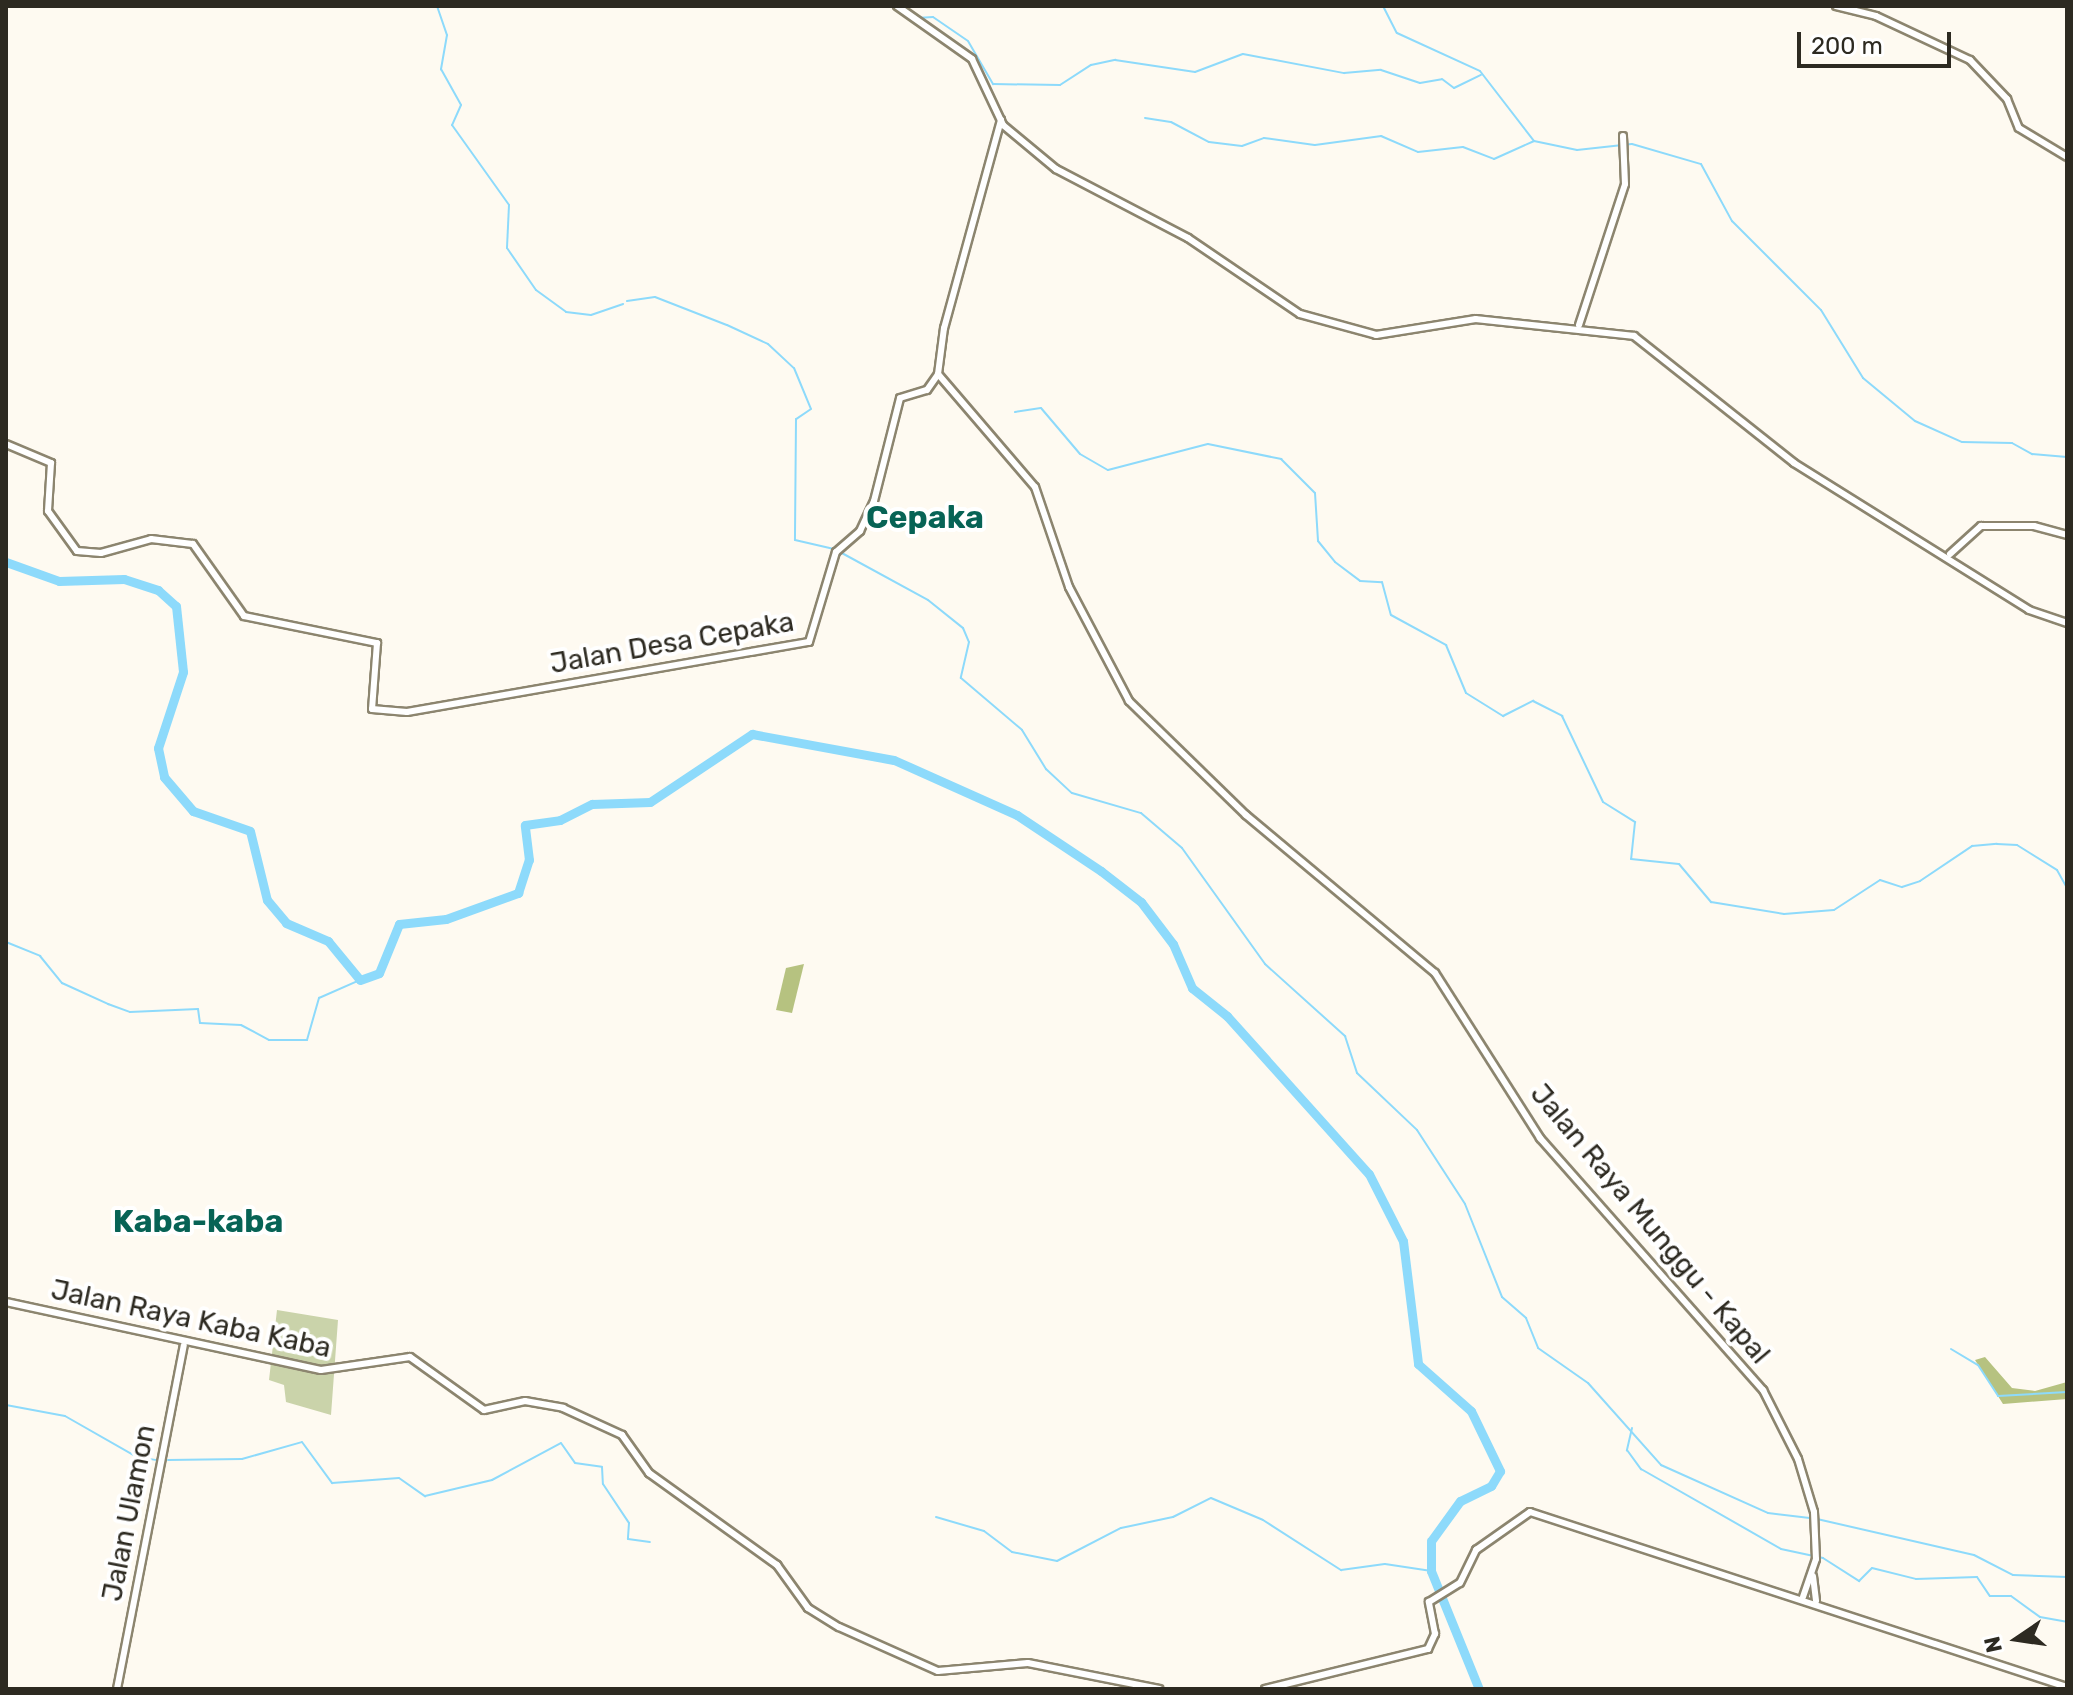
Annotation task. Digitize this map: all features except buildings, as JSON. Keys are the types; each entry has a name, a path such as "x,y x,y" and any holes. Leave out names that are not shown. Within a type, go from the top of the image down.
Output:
{"street":[{"path":"897,6 972,59 1001,120 1010,132 1056,169 1196,243 1321,323 1376,335 1463,319 1579,325 1641,340 1786,458 1950,554 2029,610 2067,623"},
{"path":"1836,6 1880,18 1976,64 2007,99 2019,128 2067,157"},
{"path":"938,374 944,328 1001,120"},
{"path":"996,137 1010,132"},
{"path":"1579,325 1625,184 1626,149 1623,136"},
{"name":"Jalan Desa Cepaka","path":"6,444 51,463 48,511 81,552 151,539 189,543 204,553 216,583 246,617 377,643 372,709 487,700 809,642 836,552 860,531 874,501 901,395 927,390 938,374"},
{"name":"Jalan Raya Munggu - Kapal","path":"938,374 1035,487 1069,587 1129,701 1246,815 1396,933 1444,983 1540,1138 1763,1390 1798,1459 1814,1515 1813,1576 1816,1601"},
{"path":"1950,554 1981,526 2034,526 2067,535"},
{"name":"Jalan Raya Kaba Kaba","path":"6,1302 184,1345 337,1372 410,1357 484,1410 525,1401 563,1408 622,1435 649,1473 777,1565 805,1605 833,1625 938,1671 1028,1663 1159,1689"},
{"name":"Jalan Ulamon","path":"117,1689 184,1345"},
{"path":"1265,1689 1428,1649 1435,1634 1427,1608 1453,1587 1476,1550 1530,1512 1816,1601 2067,1687"},
{"name":"Jalan Raya Munggu - Kapal","path":"1803,1597 1813,1576"}],"green space":[{"path":"804,964 792,1013 776,1010 786,968"},
{"path":"277,1310 338,1320 331,1415 286,1402 284,1385 269,1380"},
{"path":"1985,1357 2012,1388 2035,1391 2067,1382 2067,1399 2003,1404 1975,1360"}],"waterway":[{"path":"437,6 447,35 441,69 461,105 452,125 509,205 507,248 536,290 566,312 591,315 623,304"},
{"path":"1383,6 1397,33 1480,71 1534,141 1577,150 1632,144 1701,164 1732,221 1821,310 1863,378 1915,421 1962,442 2012,443 2032,454 2067,457"},
{"path":"917,18 933,17 968,41 993,84 1060,85 1091,65 1115,60 1195,72 1243,54 1344,73 1381,70 1420,83 1442,79 1454,88 1481,75"},
{"path":"1145,118 1171,122 1209,142 1242,146 1264,138 1315,145 1381,136 1418,152 1463,147 1494,159 1534,141"},
{"path":"627,301 655,297 727,325 768,344 794,368 811,409 796,419 795,540 834,549"},
{"path":"1015,412 1041,408 1080,454 1108,470 1208,444 1281,459 1315,493 1318,541 1335,562 1360,581 1382,582 1391,615 1446,645 1466,693 1503,716 1533,701 1562,716 1603,802 1635,822 1631,859 1679,864 1711,902 1784,914 1834,910 1880,880 1902,887 1920,881 1972,846 1997,844 2017,845 2057,870 2067,888"},
{"path":"840,552 928,600 963,628 969,642 961,678 1022,730 1046,769 1072,793 1141,813 1182,848 1265,964 1345,1036 1357,1073 1417,1130 1465,1204 1502,1297 1526,1318 1538,1348 1588,1383 1661,1465 1768,1513 1810,1518"},
{"path":"6,562 59,581 124,579 158,590 176,606 183,672 158,748 164,777 193,811 250,831 267,900 286,923 328,941 360,980 379,973 399,924 446,919 518,893 529,860 525,825 560,820 592,804 650,802 752,734 894,760 1017,815 1101,871 1141,902 1173,944 1192,988 1227,1016 1369,1174 1403,1241 1418,1364 1471,1411 1500,1471 1491,1486 1460,1501 1431,1541 1431,1571 1479,1689"},
{"path":"6,942 40,956 62,983 108,1004 130,1012 198,1009 200,1023 241,1025 269,1040 307,1040 319,998 360,980"},
{"path":"1951,1349 1978,1365 1998,1396 2067,1392"},
{"path":"6,1405 65,1416 137,1457 157,1460"},
{"path":"1632,1428 1627,1450 1641,1469 1781,1549 1823,1558 1859,1581 1872,1568 1916,1579 1977,1577 1990,1596 2011,1596 2040,1617 2067,1622"},
{"path":"168,1460 242,1459 302,1442 332,1483 399,1478 425,1496 492,1480 561,1443 575,1463 602,1467 603,1484 629,1523 628,1539 650,1542"},
{"path":"936,1517 984,1531 1012,1552 1057,1561 1121,1528 1173,1517 1211,1498 1263,1520 1341,1570 1385,1564 1431,1571"},
{"path":"1817,1519 1974,1555 2013,1575 2067,1577"}],"district":[{"name":"Cepaka","path":"925,517"},
{"name":"Kaba-kaba","path":"198,1221"}]}
